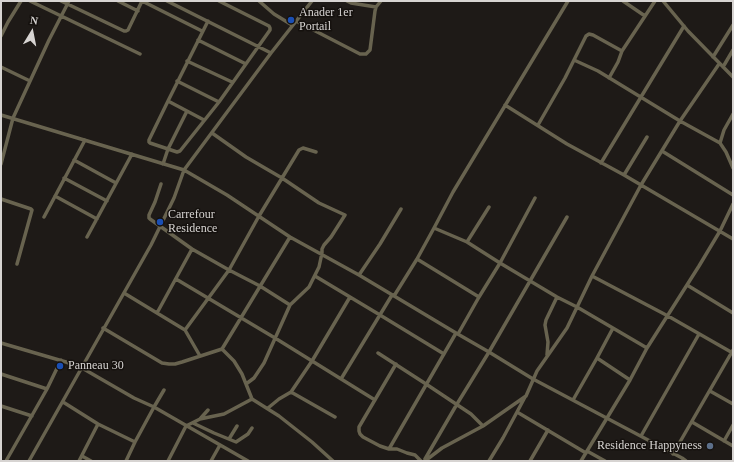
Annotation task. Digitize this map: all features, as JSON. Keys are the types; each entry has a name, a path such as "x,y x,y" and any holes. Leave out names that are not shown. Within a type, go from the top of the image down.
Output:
{"street":[{"path":"1,36 21,1"},
{"path":"30,1 140,54"},
{"path":"61,1 68,3 124,31 128,30 142,1 202,31"},
{"path":"118,1 138,11"},
{"path":"167,1 271,53"},
{"path":"208,21 177,81 149,142 150,143 177,152 180,151 219,102 270,30 269,26 219,1"},
{"path":"259,1 274,14 292,25"},
{"path":"266,6 268,1"},
{"path":"29,461 160,226 174,198 184,170 292,25 312,1"},
{"path":"347,1 351,3 376,6"},
{"path":"296,21 360,54 366,54 370,50 376,6 381,1"},
{"path":"341,379 380,314 417,259 453,192 568,1"},
{"path":"623,1 645,16"},
{"path":"609,78 622,51 655,1"},
{"path":"663,1 684,26 732,76"},
{"path":"1,164 13,118 68,3"},
{"path":"713,57 733,25"},
{"path":"601,163 684,26"},
{"path":"538,125 565,78 586,36 589,34 593,35 622,51"},
{"path":"198,40 246,64"},
{"path":"723,67 733,50"},
{"path":"574,60 592,68 680,121 720,143 733,168"},
{"path":"187,61 232,82"},
{"path":"489,461 526,396 546,356 566,328 641,185 680,121 719,64"},
{"path":"1,67 30,81"},
{"path":"177,81 219,102"},
{"path":"168,101 204,120"},
{"path":"505,105 567,144 624,175 733,239"},
{"path":"163,164 168,149 187,111"},
{"path":"720,143 724,130 733,114"},
{"path":"1,115 184,170 227,195 290,237 359,274 393,296 534,379 686,461"},
{"path":"212,133 246,157 320,203 345,215 324,245 319,268 309,287 290,305 264,363 254,378 246,384"},
{"path":"624,175 647,137"},
{"path":"44,217 85,140"},
{"path":"185,330 229,270 259,216 300,150 303,148 316,152"},
{"path":"662,151 733,195"},
{"path":"87,237 132,154"},
{"path":"74,160 116,183"},
{"path":"64,178 107,201"},
{"path":"161,184 149,218 192,249 260,286 290,305"},
{"path":"55,196 97,219"},
{"path":"389,449 426,384 500,263 535,198"},
{"path":"1,199 32,210 17,264"},
{"path":"582,461 630,380 647,348 720,231 733,204"},
{"path":"467,242 489,207"},
{"path":"359,274 380,244 401,209"},
{"path":"423,461 489,352 567,217"},
{"path":"434,228 467,242 530,281 647,348"},
{"path":"103,328 162,363 175,364 222,349 290,237"},
{"path":"157,313 192,249"},
{"path":"417,259 479,297"},
{"path":"315,276 444,354"},
{"path":"592,276 732,351 673,454"},
{"path":"176,278 375,400"},
{"path":"687,285 733,313"},
{"path":"124,293 185,330 200,356"},
{"path":"268,408 290,392 312,361 350,296"},
{"path":"546,356 548,342 545,325 546,320 558,297"},
{"path":"573,400 613,328"},
{"path":"640,436 699,334"},
{"path":"1,343 61,360 82,368 248,461"},
{"path":"222,349 234,361 242,374 252,399 279,416 333,461"},
{"path":"378,353 457,404 471,414 483,426"},
{"path":"597,358 630,380"},
{"path":"6,461 47,389 61,360"},
{"path":"396,364 359,428 359,431 363,437 389,449 397,449 408,453 423,461"},
{"path":"1,374 47,389"},
{"path":"126,461 164,390"},
{"path":"710,391 733,404"},
{"path":"290,392 335,417"},
{"path":"423,461 442,448 483,426 526,396"},
{"path":"168,461 186,426 200,419 224,414 252,399"},
{"path":"63,402 98,424 135,442"},
{"path":"1,406 32,416"},
{"path":"200,419 208,410"},
{"path":"517,412 605,461"},
{"path":"692,422 733,446"},
{"path":"193,423 235,442 248,434 252,428"},
{"path":"79,461 98,424"},
{"path":"724,441 733,425"},
{"path":"229,439 237,426"},
{"path":"530,461 548,430"},
{"path":"211,461 220,445"},
{"path":"82,456 91,461"}],"place":[{"name":"Anader 1er Portail","path":"291,20"},
{"name":"Carrefour Residence","path":"160,222"},
{"name":"Panneau 30","path":"60,366"},
{"name":"Residence Happyness","path":"710,446"}]}
